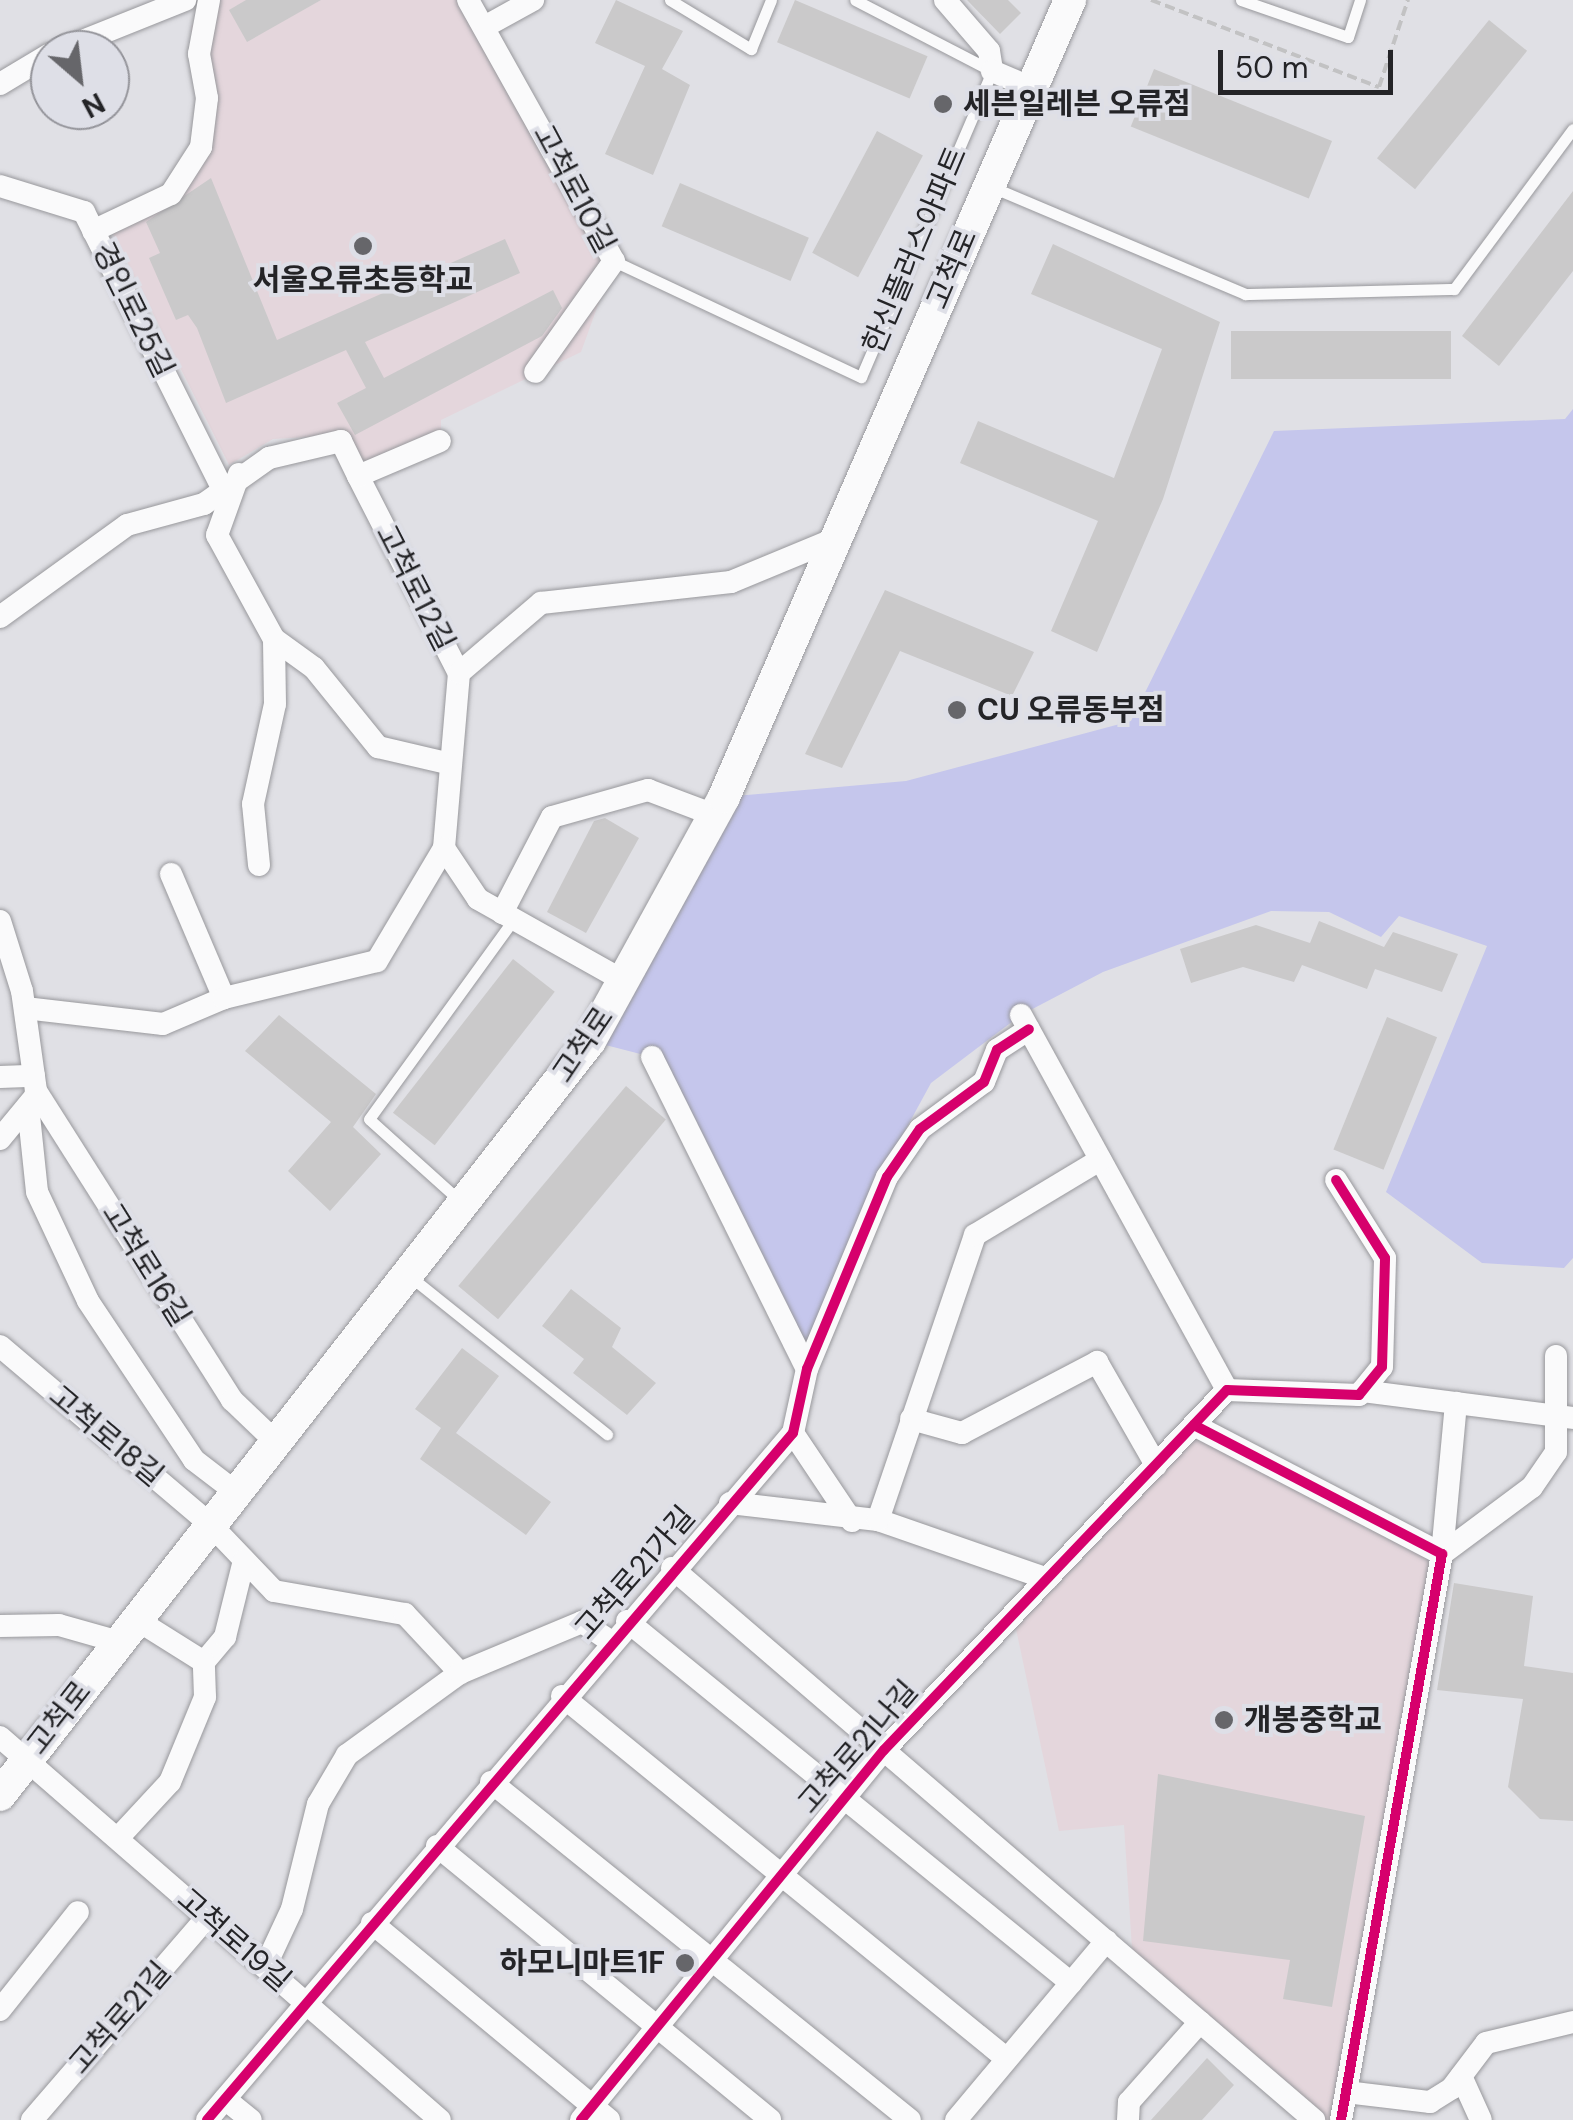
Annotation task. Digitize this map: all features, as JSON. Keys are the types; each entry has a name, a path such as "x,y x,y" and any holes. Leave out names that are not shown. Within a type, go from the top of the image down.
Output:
{"main road":[{"name":"고척로","path":"0,1794 590,1042 714,815 1070,0"}],"street":[{"path":"110,30 185,0"},
{"path":"94,231 171,194 201,147 208,98 198,54 209,0"},
{"name":"고척로10길","path":"468,0 486,26 614,261 535,372"},
{"path":"486,26 533,0"},
{"path":"945,0 988,51 992,71 1032,88"},
{"path":"0,84 30,66"},
{"name":"경인로25길","path":"0,186 84,212 221,486"},
{"name":"고척로12길","path":"25,1008 163,1024 224,998 377,961 444,848 447,763 459,674 342,441 240,470 221,486"},
{"path":"358,476 440,441"},
{"path":"240,470 217,535 274,638 314,668 378,747 447,763"},
{"path":"0,617 127,525 204,504 221,486"},
{"path":"459,674 541,603 731,582 835,539"},
{"path":"259,865 253,804 275,704 274,638"},
{"path":"508,916 552,816 648,790 714,815"},
{"path":"444,848 478,899 624,982"},
{"path":"171,874 224,998"},
{"name":"고척로16길","path":"0,920 25,1008 33,1091 232,1400 276,1442"},
{"name":"고척로21가길","path":"207,2120 562,1696 793,1433 807,1369 888,1177 920,1130 984,1082 996,1050 1025,1022 1227,1390"},
{"path":"652,1057 807,1369"},
{"path":"0,1078 33,1091"},
{"path":"0,1139 33,1091"},
{"path":"33,1091 36,1192 88,1301 194,1460 237,1493"},
{"path":"878,1520 975,1235 1100,1160"},
{"path":"1336,1180 1385,1258 1382,1368 1362,1391"},
{"name":"고척로18길","path":"0,1346 211,1525"},
{"path":"1442,1554 1532,1487 1556,1452 1564,1416 1556,1356"},
{"path":"910,1418 962,1433 1097,1362 1156,1465"},
{"path":"1227,1390 1362,1391 1564,1416"},
{"name":"고척로21나길","path":"594,2115 714,1958 884,1750 1227,1390"},
{"path":"1341,2120 1442,1554 1456,1403"},
{"path":"1194,1425 1442,1554"},
{"path":"793,1433 852,1520"},
{"path":"730,1503 878,1520 1047,1580"},
{"path":"211,1525 274,1591 405,1614 460,1674"},
{"path":"118,1838 170,1782 205,1697 204,1662 225,1637 244,1560"},
{"name":"고척로21가길","path":"672,1568 884,1750"},
{"path":"626,1621 1071,1983"},
{"path":"266,1967 292,1909 318,1804 347,1755 460,1674 582,1622 610,1641"},
{"name":"고척로","path":"0,1626 59,1625 128,1631"},
{"path":"128,1631 204,1662"},
{"path":"562,1696 1007,2060"},
{"name":"고척로19길","path":"0,1737 440,2120"},
{"name":"고척로21나길","path":"884,1750 1314,2120"},
{"path":"492,1782 910,2120"},
{"path":"437,1846 770,2120"},
{"path":"0,2010 78,1912"},
{"name":"고척로21길","path":"32,2120 208,1916"},
{"path":"372,1924 594,2115"},
{"path":"956,2120 1106,1941"},
{"path":"1128,2120 1128,2102 1200,2022"},
{"path":"1346,2092 1430,2102 1461,2076 1486,2042 1573,2022"},
{"path":"1461,2076 1481,2120"},
{"path":"225,2099 251,2120"}],"lane":[{"path":"670,0 752,49 772,0"},
{"path":"855,0 992,71"},
{"path":"1241,0 1348,37 1360,0"},
{"name":"한신플러스아파트","path":"614,261 861,377 992,71"},
{"path":"988,185 1245,294 1454,290 1573,129"},
{"path":"464,1204 369,1119 508,916"},
{"path":"408,1275 607,1434"}],"path":[{"path":"1151,0 1379,87 1408,0"}],"shaded area":[{"name":"서울오류초등학교","path":"205,0 470,0 614,261 581,352 441,420 441,436 365,469 344,435 273,439 229,465 111,230 171,194 201,147 191,27"},
{"path":"1573,409 1573,1258 1564,1268 1482,1263 1386,1192 1487,946 1399,916 1381,937 1329,912 1271,911 1103,972 1021,1015 931,1083 865,1204 807,1369 652,1057 590,1041 724,797 906,781 1131,721 1274,431 1565,419"},
{"name":"개봉중학교","path":"1194,1425 1442,1554 1341,2120 1314,2120 1133,1964 1124,1825 1059,1831 1013,1615"}],"building":[{"path":"246,0 321,0 247,42 229,10"},
{"path":"616,0 683,31 662,69 690,85 653,175 605,154 645,66 595,43"},
{"path":"795,0 928,56 910,99 777,42"},
{"path":"967,0 1008,0 1021,13 1000,34"},
{"path":"1489,20 1527,51 1415,189 1377,158"},
{"path":"1154,69 1332,141 1309,198 1131,126"},
{"path":"877,131 923,155 858,277 812,253"},
{"path":"211,178 277,340 505,239 520,273 365,342 384,378 553,290 562,308 542,336 355,435 337,403 366,388 346,350 226,403 197,328 188,315 176,320 149,258 160,253 146,222"},
{"path":"680,183 809,238 791,281 662,226"},
{"path":"1573,191 1573,271 1499,366 1462,336"},
{"path":"1053,244 1220,322 1163,499 1097,652 1051,631 1098,521 960,463 978,421 1114,478 1162,349 1031,294"},
{"path":"1231,331 1451,331 1451,379 1231,379"},
{"path":"885,590 1034,652 1012,696 900,651 842,768 805,754"},
{"path":"605,818 639,838 586,933 547,912 594,821"},
{"path":"1319,921 1384,947 1393,932 1458,954 1442,992 1375,969 1367,989 1302,965 1294,982 1243,967 1191,983 1180,949 1256,925 1310,943"},
{"path":"513,959 555,992 435,1145 393,1113"},
{"path":"279,1015 376,1094 353,1127 381,1154 330,1211 288,1171 331,1122 245,1051"},
{"path":"1387,1017 1437,1037 1383,1170 1333,1150"},
{"path":"626,1086 666,1119 498,1319 458,1286"},
{"path":"571,1289 621,1328 612,1347 656,1383 627,1415 573,1373 584,1359 542,1326"},
{"path":"462,1348 499,1376 456,1433 551,1502 526,1535 420,1459 441,1428 415,1409"},
{"path":"1454,1583 1533,1596 1524,1666 1573,1673 1573,1821 1540,1819 1508,1787 1523,1699 1437,1690"},
{"path":"1158,1774 1365,1816 1332,2007 1283,1999 1290,1960 1143,1941"},
{"path":"1207,2058 1234,2085 1202,2120 1151,2120"}],"cycle path":[{"path":"207,2120 793,1433 807,1369 887,1177 920,1129 984,1082 997,1050 1029,1029"},
{"path":"581,2120 884,1750 1227,1390 1359,1395 1382,1367 1385,1258 1336,1180"},
{"path":"1194,1425 1442,1554 1341,2120"}],"place":[{"name":"세븐일레븐 오류점","path":"943,104"},
{"name":"서울오류초등학교","path":"363,246"},
{"name":"CU 오류동부점","path":"957,710"},
{"name":"개봉중학교","path":"1224,1720"},
{"name":"하모니마트1F","path":"685,1963"}]}
